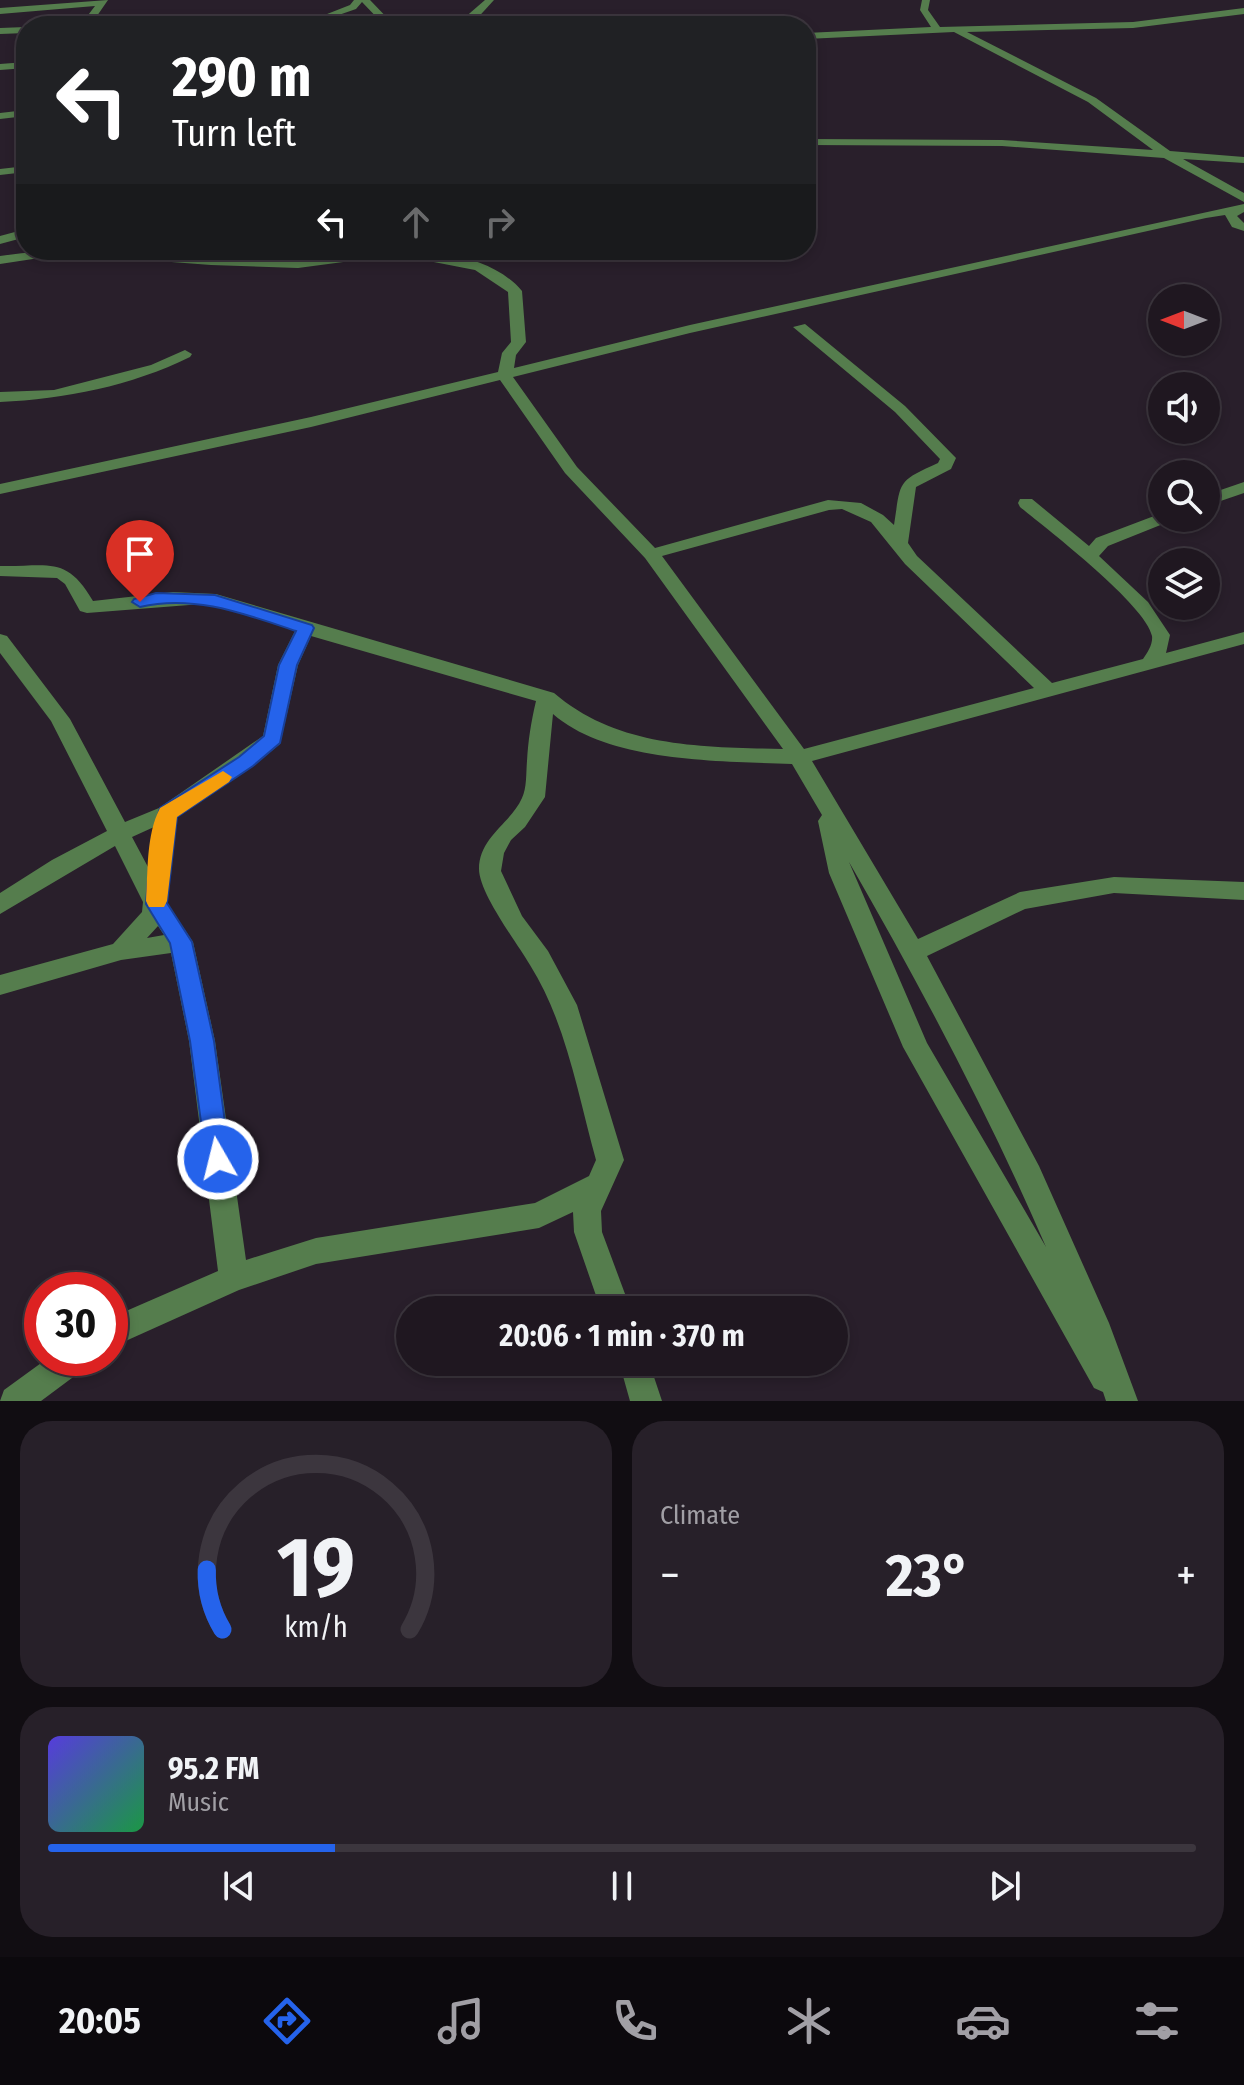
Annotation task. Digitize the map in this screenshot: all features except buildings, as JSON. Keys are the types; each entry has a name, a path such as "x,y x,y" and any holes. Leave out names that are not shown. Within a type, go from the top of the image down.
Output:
{"street":[{"path":"327,16 353,7 362,0 379,16"},
{"path":"475,16 490,0"},
{"path":"926,0 924,10 937,29"},
{"path":"0,11 103,2"},
{"path":"816,35 937,29 1133,25 1244,11"},
{"path":"955,30 1012,56 1092,100 1169,156 1244,198"},
{"path":"816,142 1002,143 1244,160"},
{"path":"1238,209 1231,216 1236,224 1244,227"},
{"path":"0,489 505,376 690,329 1238,209"},
{"path":"164,260 299,265 336,260"},
{"path":"448,260 488,271 507,282 515,291 515,320 520,341 517,348 509,353 505,376 571,470 651,554 799,757 913,952 1029,1175 1094,1323 1121,1401"},
{"path":"800,327 900,409 948,458 945,466 912,481 908,487 900,542"},
{"path":"0,397 54,395 156,368 185,354"},
{"path":"1220,496 1244,487"},
{"path":"651,554 845,502 867,510 900,542 911,560 1048,690"},
{"path":"1026,503 1153,618 1161,635 1159,649 1150,664"},
{"path":"1089,557 1102,542 1148,524"},
{"path":"0,571 61,573 72,581 87,607 125,607 156,598 199,597 231,602 306,628 547,698 569,717 613,737 683,753 799,757 1244,638"},
{"path":"0,905 33,881 121,832 167,813 246,761 273,739 288,665 306,628"},
{"path":"0,640 60,719 156,904 181,942 202,1041 234,1278"},
{"path":"547,698 540,726 534,797 517,822 503,835 493,853 490,871 512,920 539,958 565,1005 610,1160 587,1211 588,1232 611,1296"},
{"path":"824,801 840,873 916,1047 1084,1344 1121,1401"},
{"path":"121,951 153,915 167,813"},
{"path":"913,952 1020,901 1114,885 1244,891"},
{"path":"0,985 121,951 181,942"},
{"path":"128,1325 234,1278 316,1251 539,1215 598,1185"},
{"path":"15,1401 49,1376"},
{"path":"638,1376 646,1401"}],"slow traffic":[{"path":"156,901 167,813 223,777"}],"route":[{"path":"140,602 156,598 199,597 231,602 306,628 288,665 273,739 186,803 167,813 161,842 156,904 181,942 202,1041 218,1159"}]}
